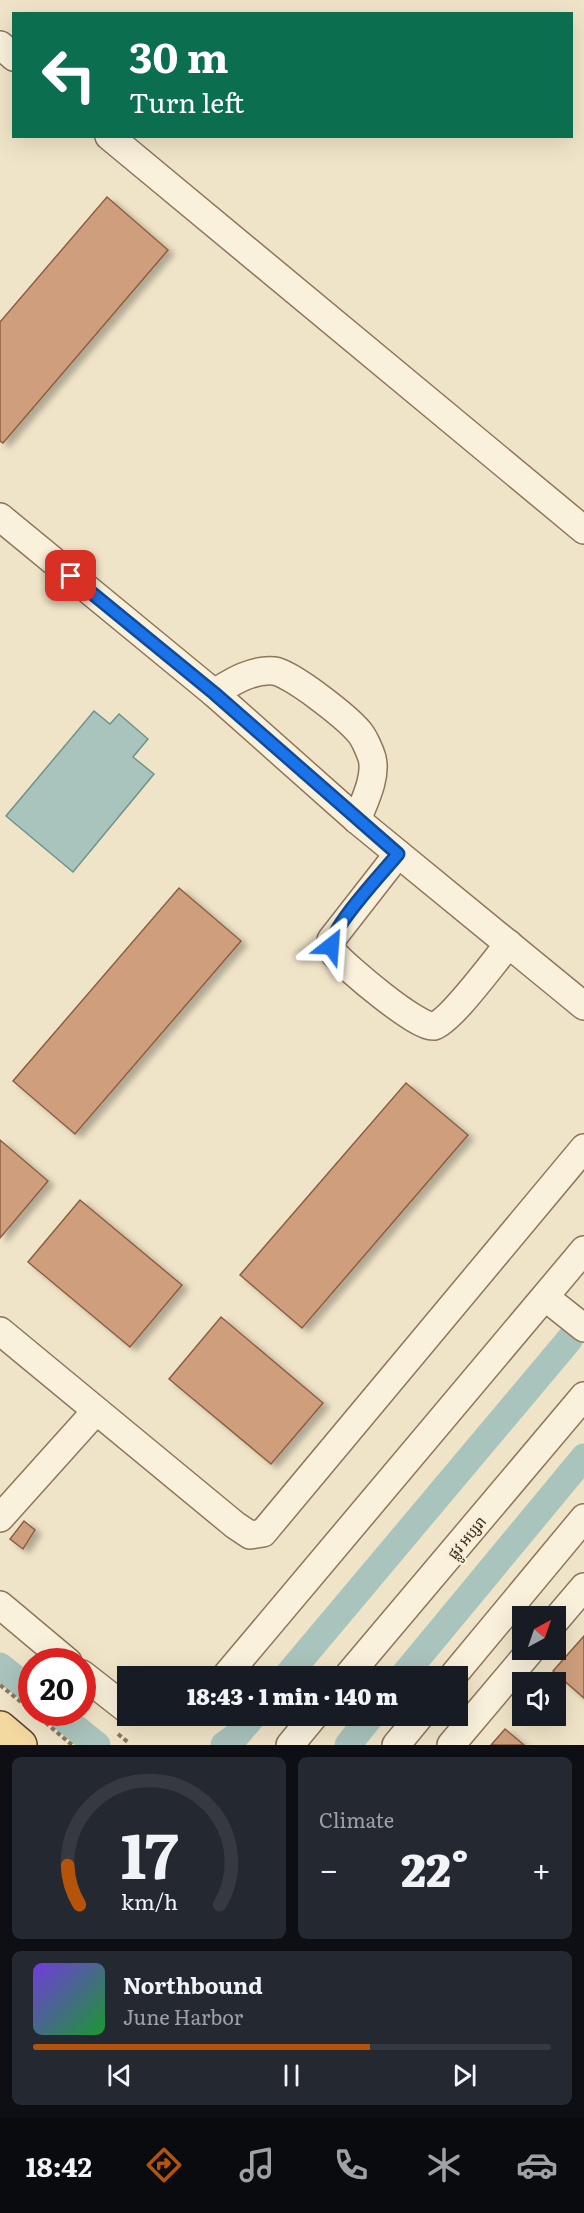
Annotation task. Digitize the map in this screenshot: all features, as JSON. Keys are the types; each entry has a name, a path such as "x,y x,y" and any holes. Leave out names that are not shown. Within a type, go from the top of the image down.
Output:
{"main road":[{"path":"0,1728 20,1745"}],"street":[{"path":"0,45 12,55"},
{"path":"111,138 584,530"},
{"path":"0,517 214,693 357,820 584,1006"},
{"path":"214,693 235,680 257,672 276,671 299,681 360,733 372,758 371,780 357,820"},
{"path":"398,854 331,940 333,951 353,971 414,1019 428,1026 436,1025 458,1005 508,944"},
{"path":"2,1336 235,1525 250,1535 263,1533 584,1148"},
{"path":"234,1666 584,1250"},
{"path":"545,1297 584,1329"},
{"name":"ផ្លូវ អប្សរា","path":"356,1666 584,1396"},
{"path":"6,1500 96,1411"},
{"path":"461,1666 584,1518"},
{"path":"566,1608 584,1587"},
{"path":"0,1605 52,1648"},
{"path":"451,1745 523,1660"},
{"path":"96,1685 117,1701"},
{"path":"290,1745 306,1726"},
{"path":"396,1745 412,1726"}],"path":[{"path":"0,1685 18,1700"},
{"path":"50,1726 72,1745"}],"water":[{"path":"94,711 110,724 119,714 148,739 133,757 154,774 73,872 6,816"}],"building":[{"path":"107,197 168,250 3,443 0,441 0,322"},
{"path":"179,888 241,941 75,1134 13,1081"},
{"path":"406,1083 468,1135 302,1328 240,1275"},
{"path":"0,1140 48,1181 0,1238"},
{"path":"80,1200 182,1285 130,1347 28,1262"},
{"path":"221,1317 323,1403 271,1464 169,1379"},
{"path":"24,1521 35,1530 23,1549 10,1539"},
{"path":"584,1636 584,1698 566,1682 566,1672 553,1671 563,1660 566,1660 566,1656"},
{"path":"505,1729 524,1745 491,1745"}],"waterway":[{"path":"295,1666 569,1340"},
{"path":"411,1666 584,1457"},
{"path":"0,1666 18,1681"},
{"path":"73,1726 97,1745"},
{"path":"224,1745 244,1726"},
{"path":"348,1745 363,1726"}],"route":[{"path":"71,576 214,693 398,854 333,934 331,946"}]}
